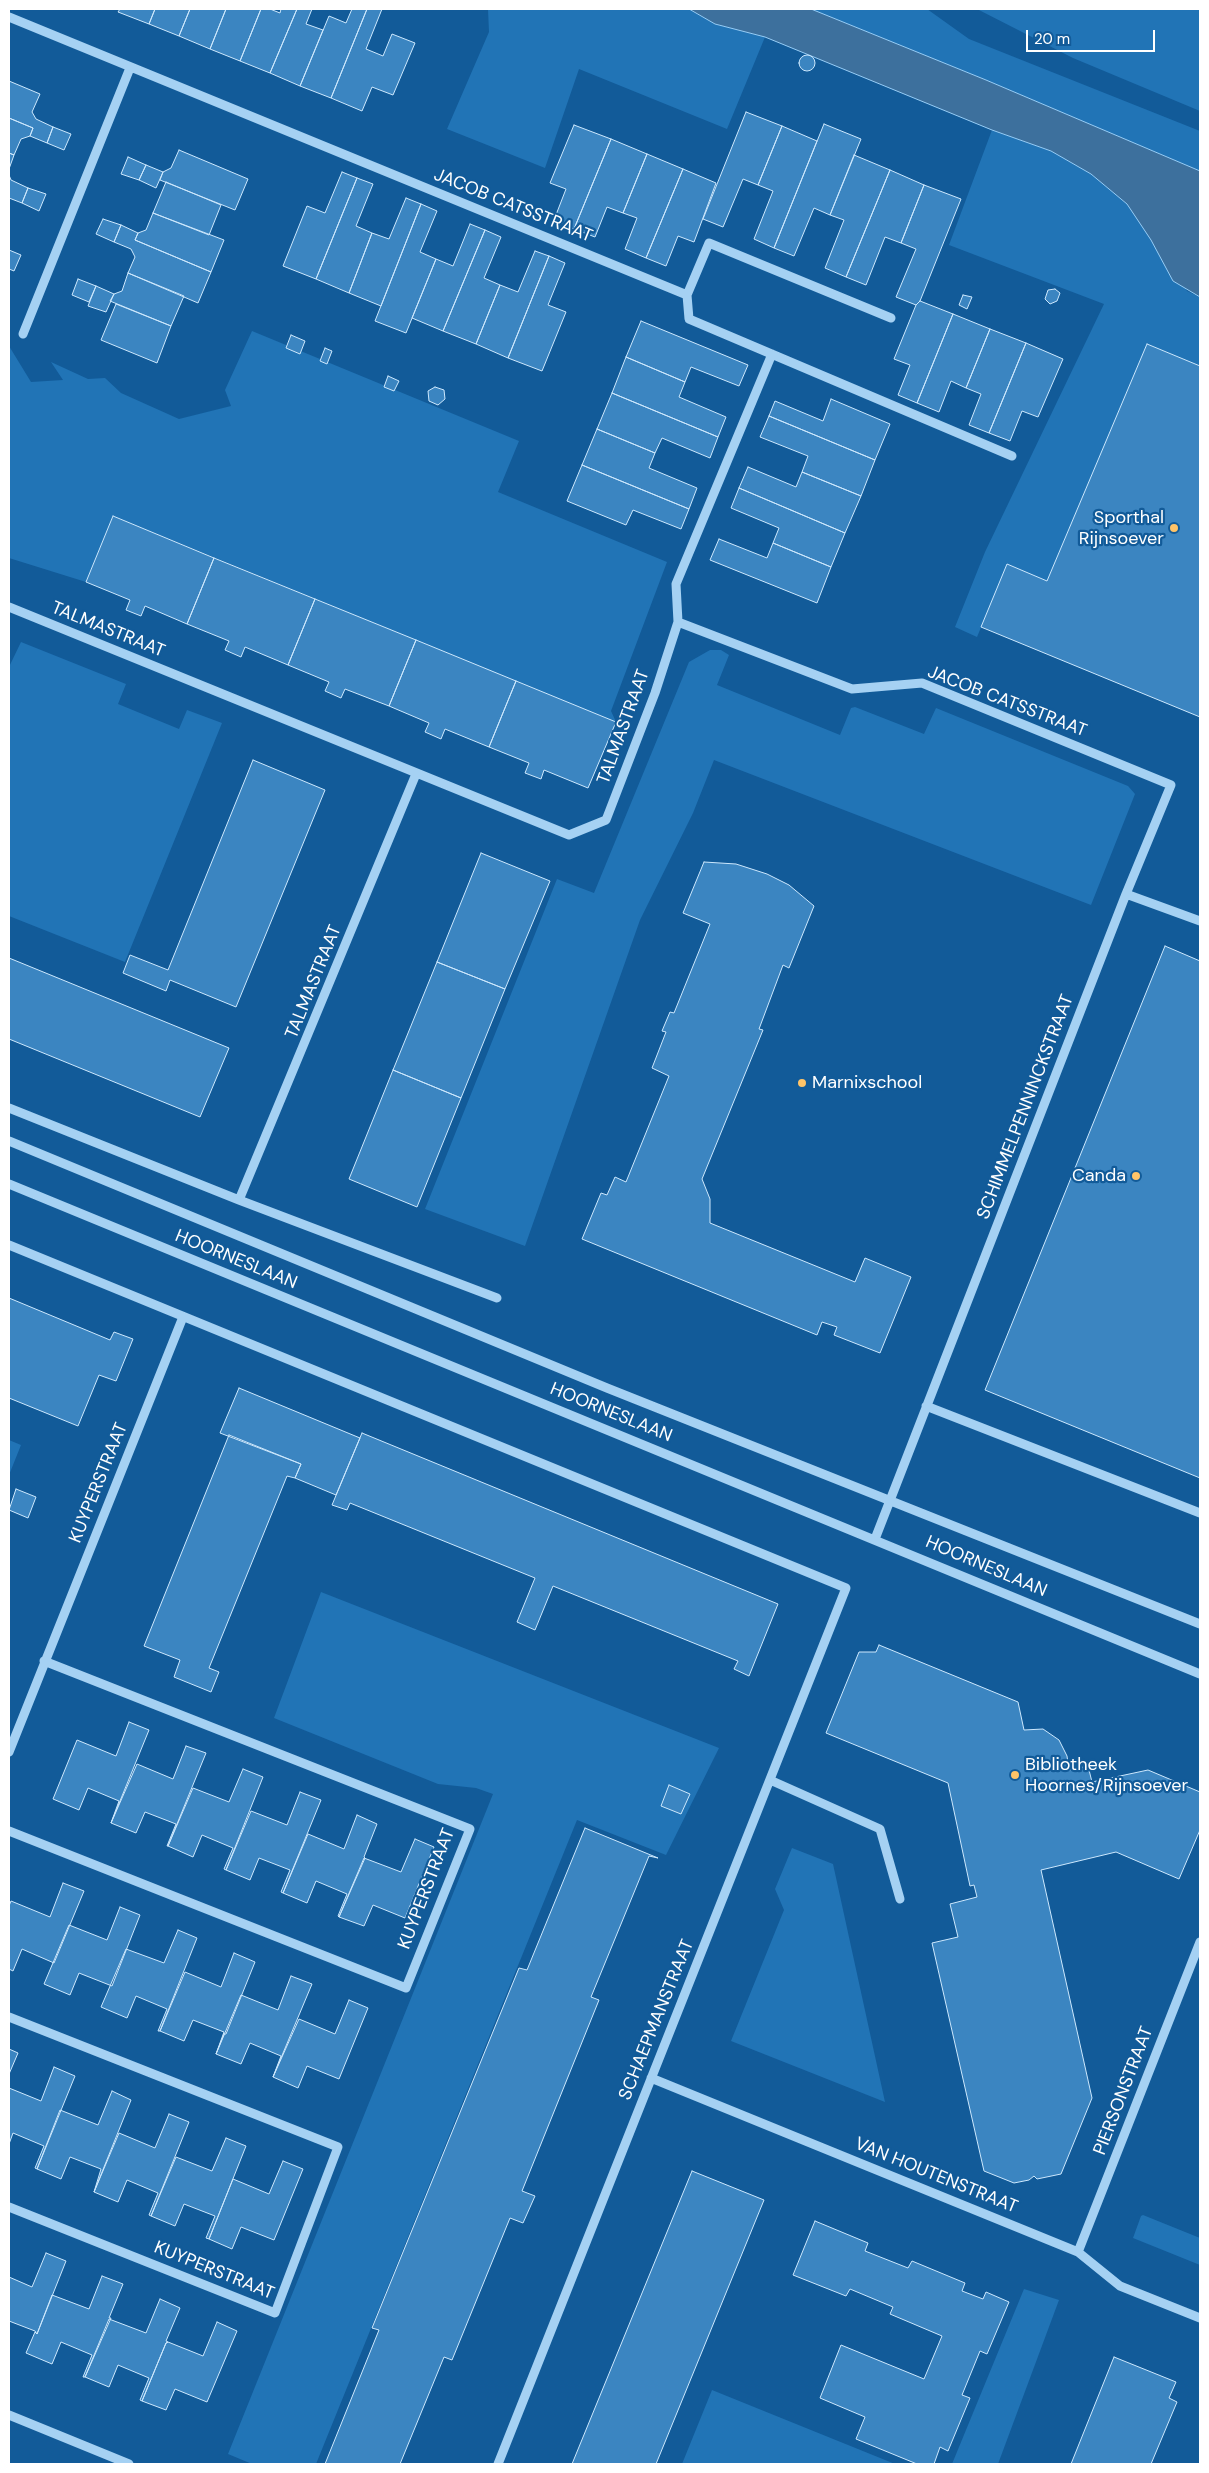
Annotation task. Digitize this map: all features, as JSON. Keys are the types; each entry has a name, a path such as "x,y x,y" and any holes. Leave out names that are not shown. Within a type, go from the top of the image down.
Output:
{"street":[{"name":"JACOB CATSSTRAAT","path":"9,17 687,295"},
{"path":"23,334 130,68"},
{"path":"891,318 709,243 687,295 689,319 1012,456"},
{"path":"678,622 676,584 772,354"},
{"name":"TALMASTRAAT","path":"9,607 569,835 606,820 655,693 678,622"},
{"name":"JACOB CATSSTRAAT","path":"678,622 852,689 922,683 1171,785 1126,894"},
{"name":"TALMASTRAAT","path":"239,1200 416,774"},
{"path":"1126,894 1200,921"},
{"name":"SCHIMMELPENNINCKSTRAAT","path":"875,1539 1126,894"},
{"path":"9,1108 239,1200 497,1298"},
{"name":"HOORNESLAAN","path":"9,1141 607,1388 1200,1624"},
{"name":"HOORNESLAAN","path":"9,1184 1200,1674"},
{"path":"9,1245 183,1316"},
{"name":"SCHAEPMANSTRAAT","path":"183,1316 846,1588 498,2464"},
{"name":"KUYPERSTRAAT","path":"9,1752 183,1316"},
{"path":"926,1406 1200,1513"},
{"name":"KUYPERSTRAAT","path":"9,1831 406,1988 470,1829 44,1661"},
{"path":"770,1780 880,1829 900,1899"},
{"name":"PIERSONSTRAAT","path":"1078,2252 1200,1942"},
{"name":"KUYPERSTRAAT","path":"9,2018 338,2147 275,2313 9,2206"},
{"name":"VAN HOUTENSTRAAT","path":"652,2078 1078,2252 1120,2286 1200,2318"},
{"path":"9,2415 129,2464"}],"shaded area":[{"path":"488,9 688,9 715,24 765,37 727,129 579,69 545,168 447,129 489,32"},
{"path":"689,9 811,9 986,80 1200,171 1200,297 1173,281 1151,240 1127,204 1091,174 1051,151 992,130 765,37 715,24"},
{"path":"811,9 927,9 969,39 1200,131 1200,171 986,80"},
{"path":"977,9 1200,9 1200,111 1073,58"},
{"path":"992,130 1051,151 1091,174 1127,204 1187,291 1200,297 1200,366 1147,344 1047,581 1007,565 977,637 955,627 985,552 1104,304 949,245"},
{"path":"252,331 519,441 498,492 667,562 611,711 616,722 113,516 86,582 9,558 9,346 31,382 63,380 51,362 88,379 105,378 121,393 179,419 231,406 225,390"},
{"path":"21,642 126,684 118,704 179,729 187,710 222,723 125,962 9,916 9,667"},
{"path":"710,650 721,650 729,655 717,685 840,735 851,708 855,707 924,734 936,708 1128,786 1135,794 1091,905 714,760 693,813 640,920 525,1246 425,1209 557,879 594,893 689,662"},
{"path":"9,1440 21,1445 9,1475"},
{"path":"321,1592 719,1748 666,1855 577,1820 316,2464 252,2464 228,2454 493,1794 476,1788 438,1784 274,1718"},
{"path":"792,1848 833,1864 885,2102 731,2041 784,1910 775,1889"},
{"path":"1143,2215 1200,2238 1200,2265 1133,2238"},
{"path":"1024,2289 1059,2300 998,2464 952,2464"},
{"path":"712,2390 895,2464 682,2464"}],"building":[{"path":"120,9 155,9 149,24 118,12"},
{"path":"155,9 190,9 179,36 149,24"},
{"path":"190,9 226,9 210,49 179,36"},
{"path":"226,9 261,9 240,61 210,49"},
{"path":"261,9 270,9 280,13 281,9 297,9 270,73 240,61"},
{"path":"297,9 312,9 306,24 323,30 300,86 270,73"},
{"path":"352,9 367,9 331,98 300,86 329,16 346,23"},
{"path":"367,9 382,9 366,49 383,56 392,34 415,43 393,95 372,87 362,111 331,98"},
{"path":"807,55 813,57 815,63 813,69 807,71 801,69 799,63 801,57"},
{"path":"9,81 40,94 32,112 36,119 53,127 47,143 30,136 33,128 9,118"},
{"path":"746,112 782,126 758,185 743,179 723,227 703,219"},
{"path":"9,118 33,128 30,136 21,139 14,155 9,153"},
{"path":"824,124 861,139 830,215 814,208 794,256 774,248"},
{"path":"574,125 611,139 574,229 554,220 566,189 550,183"},
{"path":"782,126 817,141 774,248 754,239 773,191 758,185"},
{"path":"53,127 71,134 64,150 47,143"},
{"path":"611,139 647,154 623,213 607,207 595,237 574,229"},
{"path":"179,150 248,179 235,210 160,180 163,172 171,168"},
{"path":"9,153 14,155 9,169"},
{"path":"647,154 683,169 646,258 625,249 637,218 623,213"},
{"path":"854,155 890,170 846,277 825,268 844,220 830,215"},
{"path":"128,157 146,165 139,180 121,174"},
{"path":"146,165 163,172 156,188 139,180"},
{"path":"683,169 716,183 694,242 678,236 666,266 646,258"},
{"path":"890,170 924,185 901,243 885,237 866,285 846,277"},
{"path":"342,172 357,178 316,279 283,266 307,206 325,213"},
{"path":"9,175 11,180 28,188 22,203 9,198"},
{"path":"357,178 373,184 356,226 372,233 349,293 316,279"},
{"path":"166,182 221,205 209,235 153,213"},
{"path":"924,185 961,199 920,301 916,305 896,297 916,249 901,243"},
{"path":"28,188 46,194 39,211 22,203"},
{"path":"406,198 421,204 381,306 349,293 372,233 389,239"},
{"path":"421,204 437,211 420,252 436,259 406,333 375,321"},
{"path":"153,213 224,240 211,272 135,240 138,233 146,230"},
{"path":"103,219 121,225 114,242 96,234"},
{"path":"470,224 485,230 443,331 412,318 436,259 453,266"},
{"path":"121,225 138,233 135,240 211,272 198,303 128,273 135,257 131,249 114,242"},
{"path":"485,230 501,237 484,278 500,285 476,344 443,331"},
{"path":"9,250 21,255 14,271 9,269"},
{"path":"535,251 549,256 508,358 476,344 500,285 518,292"},
{"path":"549,256 565,263 548,305 566,312 542,371 508,358"},
{"path":"128,273 184,296 171,326 110,301 114,294 122,291"},
{"path":"78,279 96,286 89,302 72,295"},
{"path":"96,286 114,294 106,312 88,306"},
{"path":"1055,289 1060,293 1057,301 1050,304 1045,299 1048,290"},
{"path":"963,295 972,297 967,309 959,305"},
{"path":"920,301 953,314 917,403 898,395 910,365 894,359 916,305"},
{"path":"116,304 171,326 157,363 101,340"},
{"path":"953,314 990,329 966,388 951,381 939,412 917,403"},
{"path":"641,321 748,365 739,386 691,367 685,382 626,357"},
{"path":"990,329 1026,343 989,433 969,425 981,394 966,388"},
{"path":"291,335 305,341 300,354 286,348"},
{"path":"1026,343 1063,359 1038,417 1022,411 1010,441 989,433"},
{"path":"1147,344 1200,366 1200,717 981,627 1007,564 1047,581"},
{"path":"325,348 332,351 327,364 320,361"},
{"path":"626,357 685,382 679,397 726,417 718,437 612,393"},
{"path":"388,376 399,381 394,391 384,387"},
{"path":"435,387 444,390 445,399 438,405 429,401 428,391"},
{"path":"612,393 718,437 710,458 662,438 655,453 597,429"},
{"path":"831,399 890,424 875,460 769,416 775,401 823,421"},
{"path":"769,416 875,460 861,496 802,472 808,456 760,437"},
{"path":"597,429 655,453 649,468 697,488 689,509 582,465"},
{"path":"582,465 689,509 681,529 633,510 626,525 567,501"},
{"path":"748,467 796,487 802,472 861,496 845,533 739,488"},
{"path":"739,488 845,533 831,567 773,543 779,528 731,508"},
{"path":"113,516 214,558 187,624 145,606 141,616 126,610 130,600 86,582"},
{"path":"719,539 767,558 773,543 831,567 817,603 710,560"},
{"path":"214,558 315,599 288,665 245,647 241,657 225,650 229,641 187,624"},
{"path":"315,599 416,640 389,706 345,689 341,698 325,691 329,682 288,665"},
{"path":"416,640 516,681 489,747 445,729 441,739 425,732 429,723 389,706"},
{"path":"516,681 616,722 588,788 544,770 541,779 525,773 529,763 489,747"},
{"path":"253,760 325,790 236,1007 170,980 166,991 123,973 130,955 168,970"},
{"path":"481,853 550,881 505,989 437,962"},
{"path":"704,862 736,864 767,874 789,885 814,906 789,968 783,965 759,1029 763,1030 702,1179 710,1199 710,1223 855,1282 865,1258 911,1277 880,1353 834,1335 837,1327 822,1322 817,1335 582,1239 601,1193 607,1195 615,1177 626,1182 669,1076 652,1068 666,1032 662,1031 670,1012 674,1013 710,924 683,913"},
{"name":"Canda","path":"1165,946 1200,961 1200,1478 985,1390"},
{"path":"9,958 229,1048 200,1117 9,1039"},
{"path":"437,962 505,989 461,1098 393,1070"},
{"path":"393,1070 461,1098 417,1207 349,1179"},
{"path":"9,1298 110,1340 114,1332 133,1339 116,1381 99,1375 78,1426 9,1398"},
{"path":"239,1388 360,1438 336,1495 295,1478 301,1464 220,1433"},
{"path":"362,1433 778,1604 749,1676 734,1669 738,1661 553,1586 535,1630 517,1622 535,1578 350,1503 347,1510 332,1505"},
{"path":"229,1435 301,1464 295,1478 287,1476 209,1668 219,1672 211,1692 174,1677 180,1660 144,1646"},
{"path":"16,1489 36,1497 28,1518 9,1510"},
{"path":"879,1645 1018,1702 1024,1730 1043,1729 1059,1740 1067,1756 1069,1770 1088,1766 1092,1782 1148,1770 1200,1792 1200,1830 1179,1879 1116,1852 1041,1870 1092,2098 1061,2174 1037,2179 1034,2176 1029,2180 1014,2183 984,2171 932,1943 958,1937 950,1904 977,1897 974,1885 970,1886 948,1783 826,1733 859,1652 876,1652"},
{"path":"129,1722 149,1730 111,1823 119,1801 88,1788 79,1810 53,1799 77,1740 116,1756"},
{"path":"186,1746 206,1753 168,1846 176,1824 145,1812 136,1833 111,1823 137,1764 173,1779"},
{"path":"243,1769 263,1777 226,1870 224,1869 233,1848 202,1835 193,1857 168,1846 193,1788 229,1802"},
{"path":"669,1785 690,1794 681,1814 661,1806"},
{"path":"300,1792 321,1800 283,1893 281,1892 290,1870 259,1858 250,1880 226,1870 251,1811 287,1825"},
{"path":"357,1815 377,1824 365,1858 339,1917 347,1894 316,1881 307,1903 283,1893 308,1834 344,1849"},
{"path":"585,1828 658,1858 649,1856 591,1997 599,2000 522,2191 535,2196 523,2223 510,2218 452,2360 444,2357 400,2464 325,2464 379,2330 372,2328 519,1968 527,1970"},
{"path":"415,1839 434,1847 405,1918 373,1905 364,1926 339,1917 364,1858 401,1872"},
{"path":"63,1883 84,1891 54,1963 22,1949 13,1971 9,1969 9,1906 11,1901 50,1917"},
{"path":"120,1907 140,1915 112,1986 79,1973 70,1995 44,1984 69,1925 107,1940"},
{"path":"178,1930 197,1938 160,2031 158,2031 167,2009 136,1996 127,2018 101,2007 126,1949 164,1963"},
{"path":"234,1953 255,1962 216,2054 224,2032 193,2020 184,2041 160,2031 185,1972 221,1987"},
{"path":"291,1976 312,1984 273,2077 281,2056 250,2043 241,2064 216,2054 241,1995 278,2010"},
{"path":"349,2000 368,2008 339,2079 307,2066 298,2088 273,2077 299,2019 335,2034"},
{"path":"9,2049 18,2053 9,2074"},
{"path":"54,2067 75,2076 37,2169 35,2168 44,2146 13,2133 9,2144 9,2088 41,2101"},
{"path":"112,2091 131,2100 94,2192 101,2169 70,2157 61,2179 37,2169 60,2110 98,2125"},
{"path":"169,2114 189,2122 151,2216 149,2215 158,2193 127,2180 118,2202 94,2192 119,2133 155,2148"},
{"path":"226,2138 246,2146 209,2239 206,2238 215,2216 184,2204 175,2226 151,2216 176,2157 212,2171"},
{"path":"283,2161 303,2169 274,2240 241,2227 232,2249 209,2239 233,2179 269,2194"},
{"path":"692,2171 764,2200 656,2464 572,2464"},
{"path":"815,2221 868,2243 865,2251 908,2268 912,2261 965,2283 962,2291 983,2299 986,2292 1009,2302 987,2354 980,2351 962,2395 970,2398 948,2451 940,2447 934,2464 917,2464 856,2439 865,2417 820,2398 841,2345 924,2379 942,2336 890,2314 893,2307 850,2289 846,2296 793,2275"},
{"path":"46,2253 66,2261 37,2334 35,2331 9,2321 9,2277 32,2287"},
{"path":"102,2276 123,2284 109,2318 111,2318 85,2377 83,2377 92,2355 61,2342 52,2364 26,2353 35,2332 37,2334 52,2295 89,2309"},
{"path":"160,2299 180,2308 166,2341 168,2342 142,2401 140,2400 149,2378 118,2365 109,2387 85,2377 109,2319 146,2333"},
{"path":"217,2322 237,2331 207,2402 175,2389 166,2410 142,2401 166,2343 168,2342 203,2356"},
{"path":"1114,2357 1176,2382 1169,2398 1177,2402 1151,2464 1071,2464"}],"place":[{"name":"Sporthal Rijnsoever","path":"1174,528"},
{"name":"Marnixschool","path":"802,1083"},
{"name":"Canda","path":"1136,1176"},
{"name":"Bibliotheek Hoornes/Rijnsoever","path":"1015,1775"}]}
